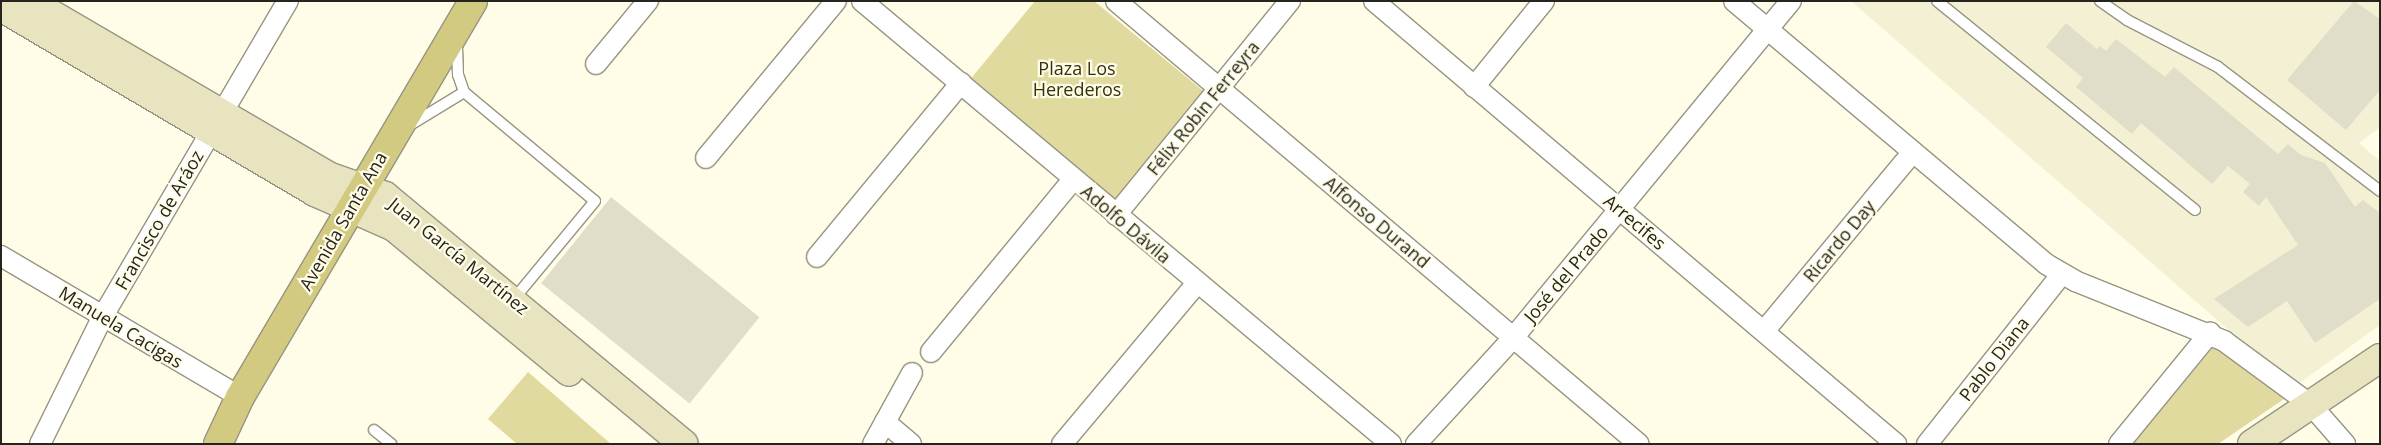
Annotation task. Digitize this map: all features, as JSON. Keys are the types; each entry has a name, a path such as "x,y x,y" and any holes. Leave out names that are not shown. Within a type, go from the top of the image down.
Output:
{"main road":[{"name":"Juan García Martínez","path":"30,1 216,120 315,192 396,203 684,444"},
{"name":"Juan García Martínez","path":"1,7 216,120"},
{"name":"Avenida Santa Ana","path":"218,444 240,397 467,11"},
{"name":"Juan García Martínez","path":"357,197 655,444"},
{"path":"2252,444 2380,358"}],"street":[{"name":"Francisco de Aráoz","path":"40,444 102,316 288,1"},
{"path":"596,64 648,1"},
{"path":"706,158 836,1"},
{"name":"Adolfo Dávila","path":"862,1 961,83 1072,180 1391,444"},
{"name":"Alfonso Durand","path":"1116,1 1639,444"},
{"name":"Félix Robin Ferreyra","path":"1116,215 1290,1"},
{"name":"Arrecifes","path":"1374,1 1765,330 1896,444"},
{"path":"1474,87 1544,1"},
{"path":"1734,1 1912,153 2061,275 2210,333 2310,405 2345,444"},
{"name":"José del Prado","path":"1416,444 1513,338 1791,1"},
{"path":"817,257 961,83"},
{"name":"Ricardo Day","path":"1765,330 1912,153"},
{"path":"931,352 1072,180"},
{"name":"Manuela Cacigas","path":"1,256 240,397"},
{"name":"Pablo Diana","path":"1927,444 2061,275"},
{"path":"1062,444 1197,283"},
{"path":"2119,444 2210,333"},
{"path":"873,444 912,373"},
{"path":"885,422 911,444"}],"lane":[{"path":"1937,1 2195,210"},
{"path":"2100,1 2127,20 2218,67 2380,191"},
{"path":"467,11 456,60 464,92 595,201 513,300"},
{"path":"393,137 464,92"},
{"path":"374,430 390,444"}],"shaded area":[{"path":"1851,1 2380,1 2380,127 2359,143 2380,161 2380,325 2294,387"}],"green space":[{"name":"Plaza Los Herederos","path":"1035,1 1094,1 1207,94 1114,201 968,82"},
{"path":"2215,345 2222,346 2284,399 2218,444 2133,444"},
{"path":"528,372 611,444 517,444 488,419"}],"building":[{"path":"2354,1 2380,19 2380,90 2346,130 2287,80"},
{"path":"2066,23 2097,49 2100,46 2106,51 2116,39 2165,77 2174,67 2278,154 2288,144 2301,155 2325,163 2355,207 2363,200 2380,213 2380,299 2315,343 2287,301 2248,327 2214,299 2298,245 2266,197 2259,206 2243,192 2250,184 2228,166 2212,184 2141,123 2132,134 2076,87 2083,78 2046,47"},
{"path":"611,197 759,317 690,403 541,283"}]}
